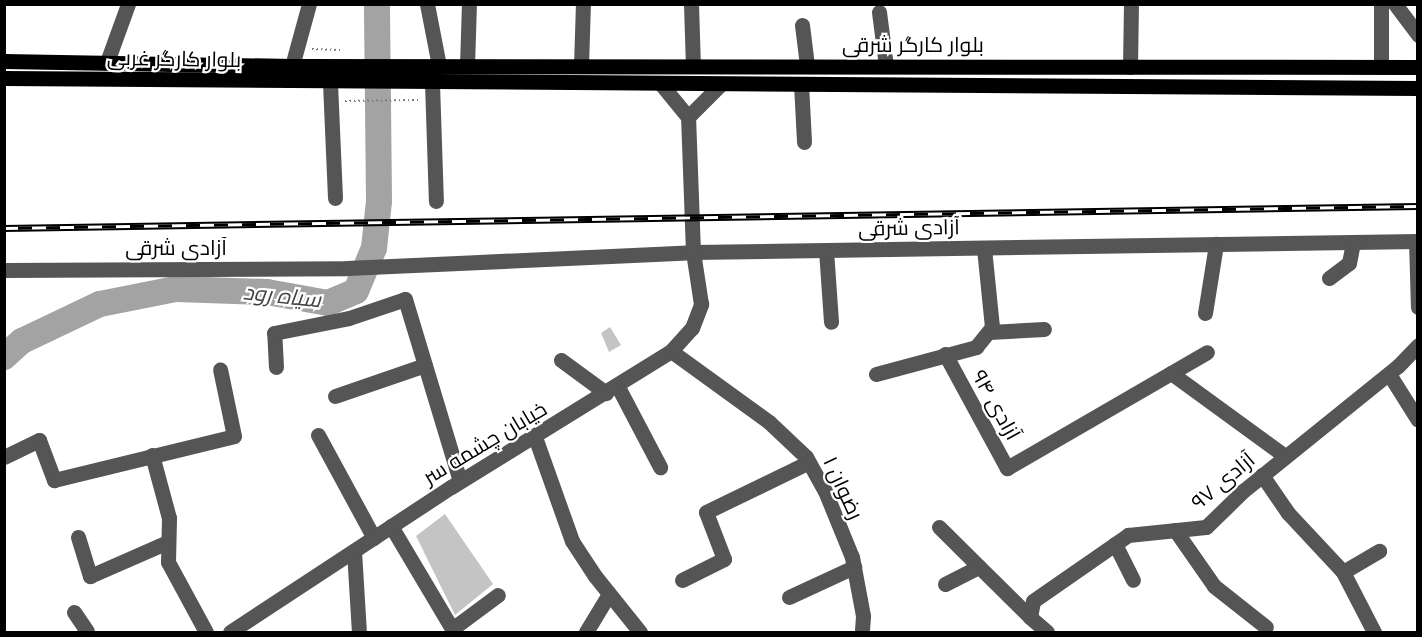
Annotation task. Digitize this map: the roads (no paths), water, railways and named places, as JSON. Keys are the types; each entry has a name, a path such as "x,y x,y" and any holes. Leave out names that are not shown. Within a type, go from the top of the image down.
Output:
{"main road":[{"name":"بلوار کارگر غربی","path":"4,61 409,66"},
{"name":"بلوار کارگر شرقی","path":"409,66 1418,67"},
{"path":"976,66 976,86"},
{"name":"بلوار کارگر غربی","path":"4,78 410,83"},
{"name":"بلوار کارگر شرقی","path":"410,83 1418,88"}],"street":[{"path":"107,62 128,4"},
{"path":"292,66 309,4"},
{"path":"427,4 440,66"},
{"path":"468,66 469,4"},
{"path":"581,66 583,4"},
{"path":"691,4 693,66"},
{"path":"1130,67 1131,4"},
{"path":"1381,4 1381,67"},
{"path":"1395,4 1418,35"},
{"path":"879,12 886,66"},
{"path":"802,25 807,65"},
{"path":"334,198 336,83"},
{"path":"432,83 436,201"},
{"path":"661,84 688,117 721,84"},
{"path":"801,84 804,142"},
{"name":"خیابان چشمه سر","path":"230,633 460,481 536,437 671,351 692,328 701,304 693,252 688,117"},
{"path":"1417,241 1418,307"},
{"name":"آزادی شرقی","path":"4,270 347,268 693,252 1417,241"},
{"path":"1329,278 1349,263 1353,242"},
{"path":"1205,313 1216,244"},
{"path":"876,374 976,347 989,332 992,327 984,248"},
{"path":"826,250 831,322"},
{"path":"276,367 274,333 338,321 405,299 460,481"},
{"path":"989,332 1044,329"},
{"name":"آزادی ۹۷","path":"1030,617 1033,601 1128,535 1206,527 1262,475 1389,374 1418,345"},
{"name":"رضوان ۱","path":"671,351 769,422 809,462 825,491 854,567 863,615 862,633"},
{"name":"آزادی ۹۴","path":"945,354 1007,468 1207,352"},
{"path":"561,360 611,389 660,466"},
{"path":"335,396 425,365"},
{"path":"4,457 39,440 54,480 234,436 220,369"},
{"path":"1171,373 1285,456"},
{"path":"1389,374 1418,420"},
{"path":"318,435 374,538"},
{"path":"536,437 573,541 609,594 640,633"},
{"path":"152,455 169,518 168,562 206,633"},
{"path":"682,580 724,559 705,512 809,462"},
{"path":"1262,475 1288,513 1343,572 1374,633"},
{"path":"391,526 453,631 498,595"},
{"path":"939,527 1047,633"},
{"path":"1175,530 1214,586 1266,627"},
{"path":"78,537 90,576 168,542"},
{"path":"1115,544 1133,580"},
{"path":"354,551 359,633"},
{"path":"1343,572 1379,551"},
{"path":"789,597 854,567"},
{"path":"945,584 979,567"},
{"path":"586,633 609,594"},
{"path":"74,612 84,632"}],"waterway":[{"name":"سیاه رود","path":"4,357 22,341 100,304 176,289 267,292 328,303 356,291 374,248 379,201 377,4"}],"railway":[{"path":"4,228 1418,206"}]}
